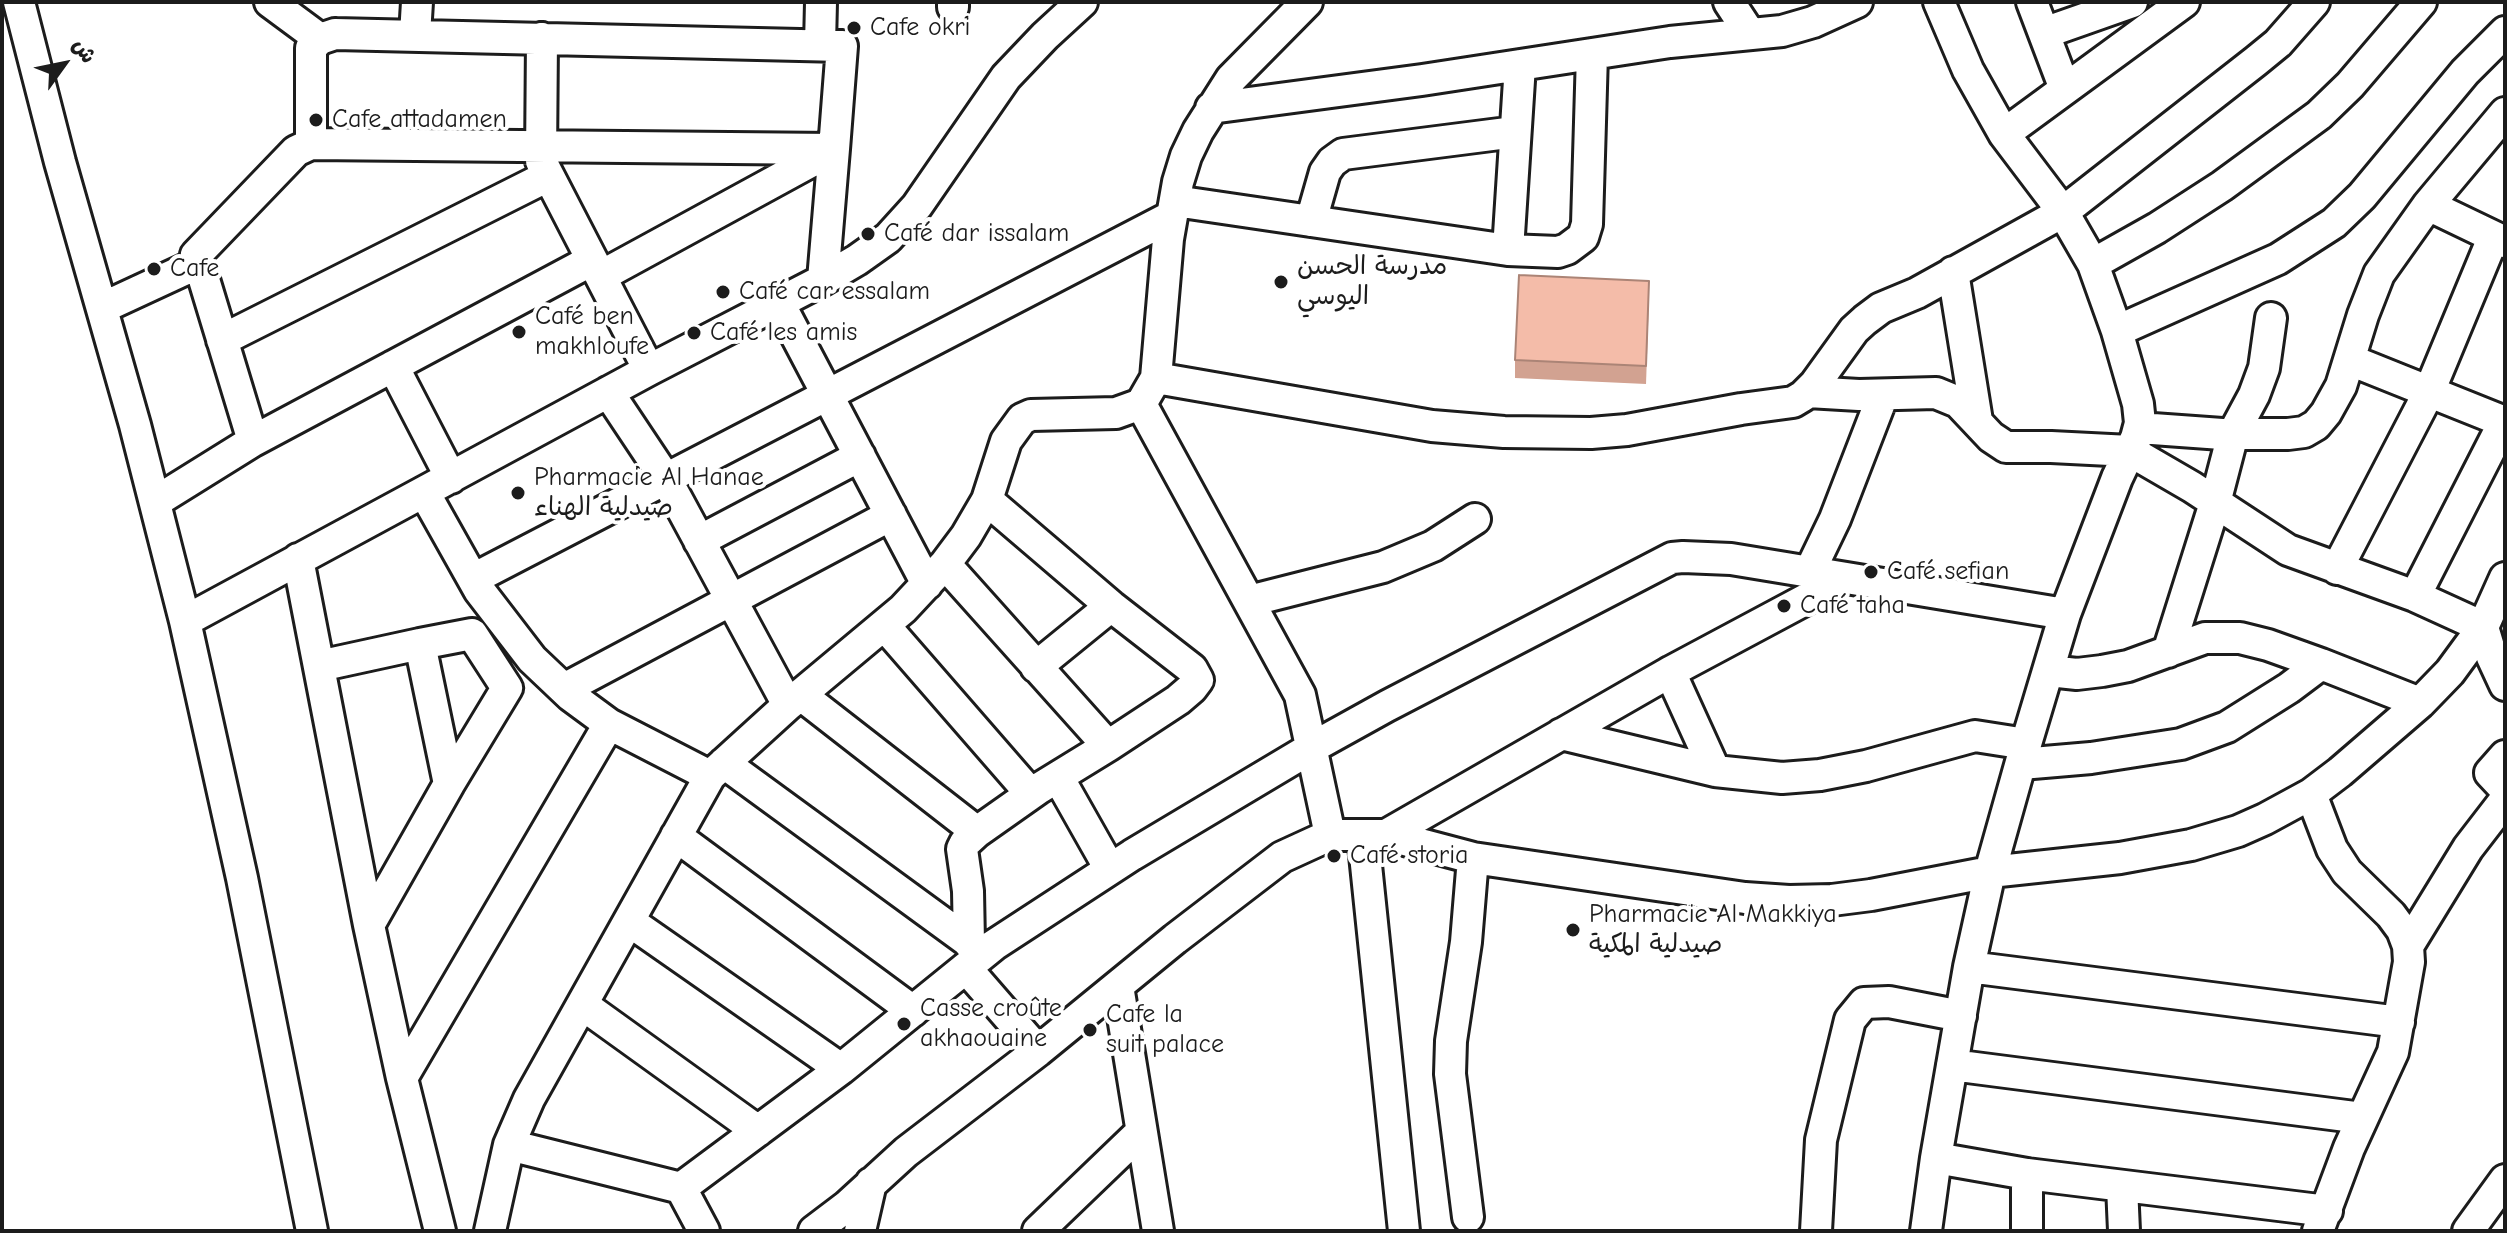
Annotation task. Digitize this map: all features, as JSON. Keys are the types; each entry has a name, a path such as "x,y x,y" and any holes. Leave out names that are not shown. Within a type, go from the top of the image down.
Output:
{"street":[{"path":"19,2 185,621 242,878 312,1231"},
{"path":"270,2 320,39"},
{"path":"415,35 417,2"},
{"path":"820,45 821,2"},
{"path":"185,621 649,370 823,280 888,238 917,206 1006,77 1082,2"},
{"path":"1307,2 1231,79 1211,108 1186,156 1173,209 1148,391 1249,601 1300,695 1330,835"},
{"path":"1729,2 1750,34"},
{"path":"1211,108 1670,42 1796,28 1822,9 1857,2"},
{"path":"1926,1231 1969,967 1990,872 2065,614 2117,478 2135,440 2138,404 2093,264 2063,212 2004,134 1968,70 1939,2"},
{"path":"2032,2 2065,89"},
{"path":"2044,33 2132,2"},
{"path":"2004,134 2184,2"},
{"path":"490,1231 509,1145 529,1099 676,836 717,770 884,625 936,574 966,536 987,500 1006,441 1022,419 1031,415 1116,413 1148,391 1432,426 1552,433 1627,430 1789,403 1808,392 1860,324 1881,308 1917,293 2063,212 2267,52 2296,25 2314,2"},
{"path":"2093,264 2222,186 2319,115 2350,85 2421,2"},
{"path":"2117,331 2278,259 2334,223 2362,196 2465,72 2505,32"},
{"path":"311,144 311,48 320,39 335,34 842,46 823,280"},
{"path":"542,38 545,162 649,370"},
{"path":"473,579 1173,209 1311,221 1508,250 1558,252 1573,246 1583,237 1587,224 1592,54"},
{"path":"1508,250 1520,65"},
{"path":"1808,392 1883,395 1919,392 1943,395 1958,402 1999,444 2006,447 2304,432 2316,425 2333,399 2350,360 2379,274 2428,205 2502,123"},
{"path":"1311,221 1325,172 1343,154 1515,132"},
{"path":"253,441 196,255 296,151 311,144 545,162 834,149"},
{"path":"155,502 253,441 393,366 834,149"},
{"path":"222,340 545,162"},
{"path":"2337,569 2429,392 2499,240 2428,205"},
{"path":"102,308 199,263"},
{"path":"1953,272 1977,421"},
{"path":"779,303 891,515 936,574 1036,667 1108,746"},
{"path":"2168,652 2215,503 2233,434 2254,395 2264,368 2271,318"},
{"path":"2350,360 2505,421 2415,596"},
{"path":"393,366 473,579 532,659 609,724 717,770 973,955 1038,1051"},
{"path":"608,392 666,479 731,598 795,700 977,832"},
{"path":"1809,573 1835,519 1883,395"},
{"path":"2135,440 2215,503 2288,550 2494,621"},
{"path":"699,541 860,456"},
{"path":"973,955 962,849 968,839 1031,794 1178,700 1198,680 1192,669 1111,606 987,500"},
{"path":"564,689 891,515"},
{"path":"1249,601 1383,567 1433,546 1475,519"},
{"path":"681,1188 841,1069 913,1011 973,955 1313,747 1672,558 1731,559 2065,614"},
{"path":"298,559 369,925 402,1078 440,1231"},
{"path":"2505,578 2494,621 2492,657 2505,685"},
{"path":"1374,836 1844,579"},
{"path":"1036,667 1111,606"},
{"path":"814,1231 906,1152 1282,857 1330,835 1374,836 1473,858 1745,898 1789,901 1871,895 1990,872 2120,858 2191,845 2238,831 2311,794 2420,703 2494,621"},
{"path":"884,625 1031,794"},
{"path":"319,666 472,634 507,688 369,925"},
{"path":"2049,671 2077,674 2102,671 2128,666 2210,637 2240,638 2321,664 2420,703"},
{"path":"420,644 449,784"},
{"path":"1561,734 1715,771 1782,778 1866,766 1975,736 2023,754 2091,758 2181,744 2227,727 2321,664"},
{"path":"1670,672 1715,771"},
{"path":"402,1078 609,724"},
{"path":"2505,756 2490,773 2505,789"},
{"path":"1058,777 1110,869"},
{"path":"1936,1158 2322,1221 2362,1118 2393,1052 2409,962 2408,946 2391,915 2347,872 2332,849 2311,794"},
{"path":"2408,946 2468,848 2505,800"},
{"path":"676,836 913,1011"},
{"path":"1374,836 1404,1231"},
{"path":"1468,1217 1450,1074 1451,1041 1466,942 1473,858"},
{"path":"629,921 841,1069"},
{"path":"1969,967 2399,1022"},
{"path":"1118,986 1154,1228"},
{"path":"1816,1231 1821,1140 1850,1020 1864,1003 1889,1002 1961,1016"},
{"path":"583,1005 758,1131"},
{"path":"1952,1065 2362,1118"},
{"path":"1038,1231 1141,1132"},
{"path":"509,1145 681,1188 704,1231"},
{"path":"2027,1174 2027,1231"},
{"path":"2468,1231 2505,1180"},
{"path":"860,1231 871,1183"},
{"path":"2122,1186 2124,1231"}],"building":[{"path":"1519,275 1649,281 1646,366 1515,360"}],"place":[{"name":"Cafe okri","path":"854,28"},
{"name":"Cafe attadamen","path":"316,120"},
{"name":"Café dar issalam","path":"868,234"},
{"name":"Cafe","path":"154,269"},
{"name":"مدرسة الحسن اليوسي","path":"1281,282"},
{"name":"Café car essalam","path":"723,292"},
{"name":"Café ben makhloufe","path":"519,332"},
{"name":"Café les amis","path":"694,333"},
{"name":"Pharmacie Al Hanae صيدلية الهناء","path":"518,493"},
{"name":"Café sefian","path":"1871,572"},
{"name":"Café taha","path":"1784,606"},
{"name":"Café storia","path":"1334,856"},
{"name":"Pharmacie Al Makkiya صيدلية المكية","path":"1573,930"},
{"name":"Casse croûte akhaouaine","path":"904,1024"},
{"name":"Cafe la suit palace","path":"1090,1030"}]}
